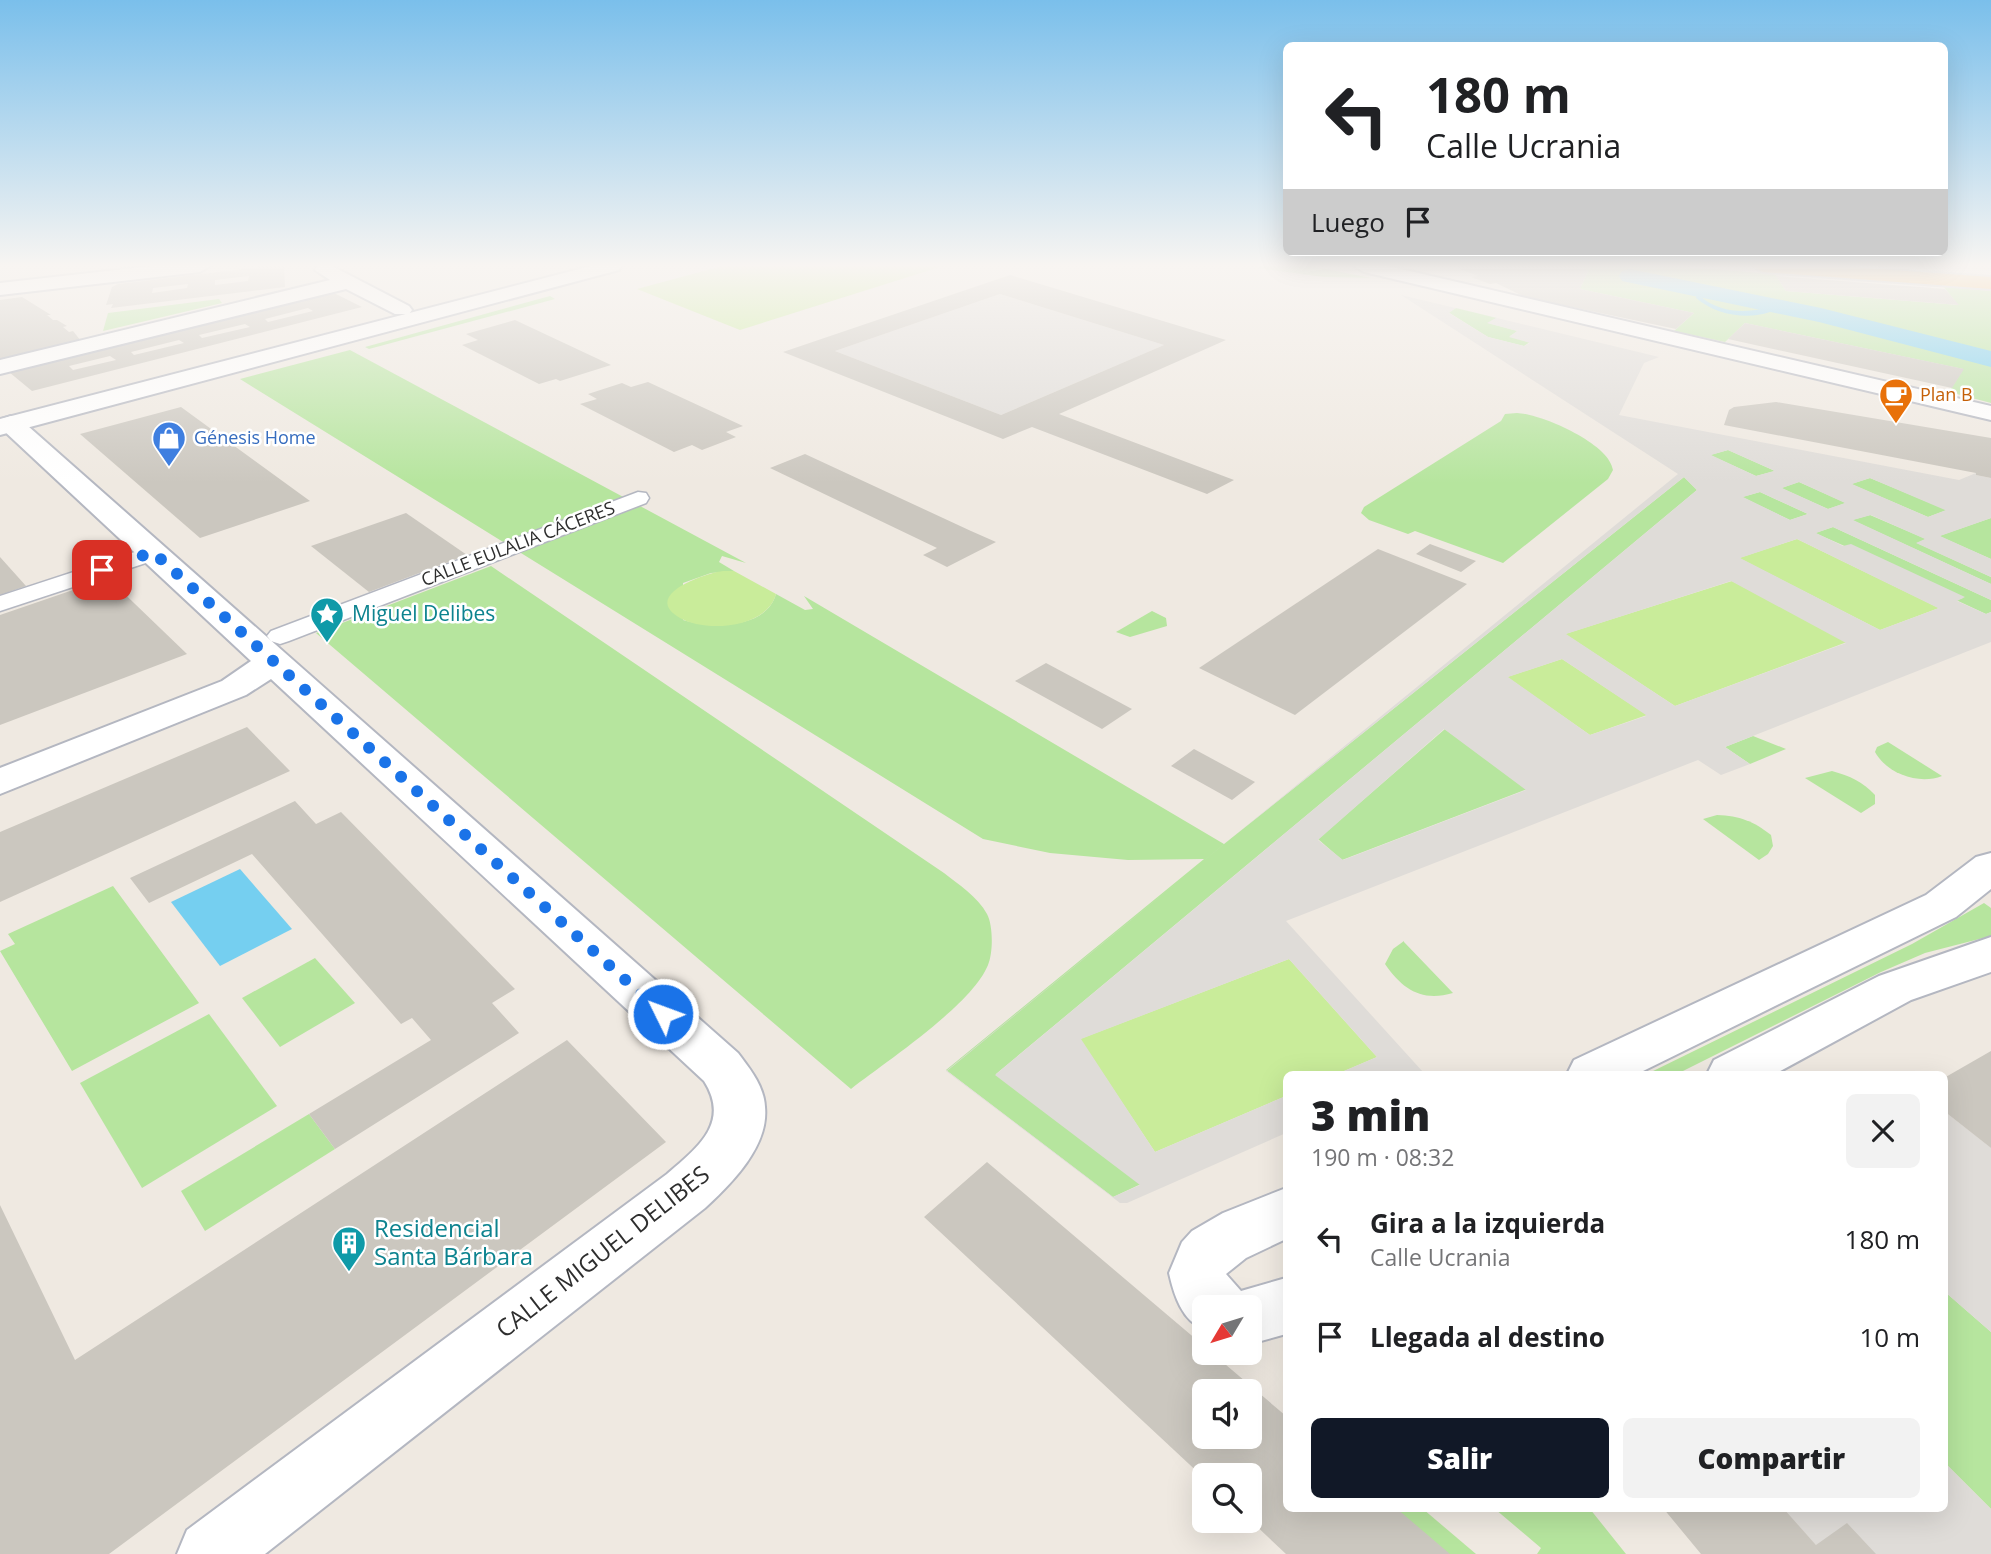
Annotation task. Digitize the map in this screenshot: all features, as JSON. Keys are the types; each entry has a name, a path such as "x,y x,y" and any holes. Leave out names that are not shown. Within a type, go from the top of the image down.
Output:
{"street":[{"path":"0,367 108,339"},
{"path":"2,418 281,339"},
{"path":"2,418 321,339"},
{"path":"1673,339 1991,413"},
{"name":"CALLE MIGUEL DELIBES","path":"2,418 153,552 275,647 301,685 721,1068 737,1091 737,1129 727,1149 712,1168 686,1191 211,1554"},
{"name":"CALLE EULALIA CÁCERES","path":"0,782 221,693 258,674 275,647 638,498"},
{"path":"0,604 153,552"},
{"name":"CALLE EULALIA CÁCERES","path":"221,693 274,681 301,685"},
{"path":"1598,1071 1941,906 1991,867"},
{"path":"1738,1071 1895,988 1991,954"},
{"path":"1206,1295 1198,1281 1199,1266 1210,1249 1283,1214"},
{"path":"1262,1313 1283,1307"}],"green space":[{"path":"396,339 408,339 369,349 365,347"},
{"path":"1494,339 1518,339 1530,342 1524,346"},
{"path":"1709,339 1729,339 1725,342"},
{"path":"1819,339 1991,339 1991,403 1949,392 1963,369"},
{"path":"350,350 746,563 722,556 719,562 734,571 711,573 683,583 683,620 694,623 736,624 761,614 770,606 776,594 805,610 813,609 804,596 1224,844 1684,477 1697,490 996,1074 1141,1184 1113,1197 946,1070 1204,859 1128,860 1050,853 983,839 240,379"},
{"path":"1517,413 1542,419 1573,432 1600,450 1613,470 1608,479 1503,563 1415,531 1408,534 1369,520 1361,513 1364,507 1501,421 1505,414"},
{"path":"1728,450 1775,471 1756,476 1710,455"},
{"path":"1870,478 1947,510 1928,517 1851,484"},
{"path":"1799,482 1846,503 1828,509 1781,488"},
{"path":"1760,492 1808,514 1790,520 1742,497"},
{"path":"1870,515 1926,539 1917,543 1991,577 1991,584 1852,520"},
{"path":"1991,518 1991,559 1939,536"},
{"path":"1833,527 1991,600 1991,612 1986,614 1956,600 1963,598 1815,533"},
{"path":"1797,539 1939,608 1880,630 1739,558"},
{"path":"491,566 967,891 987,914 992,938 989,962 981,978 967,995 949,1013 851,1089 316,633"},
{"path":"734,571 776,594 770,605 749,620 719,626 691,623 670,609 667,601 680,587 703,576"},
{"path":"1732,581 1847,642 1675,706 1565,634"},
{"path":"1152,611 1166,618 1167,626 1130,637 1116,632"},
{"path":"1562,659 1647,715 1590,735 1507,677"},
{"path":"1445,729 1527,789 1342,860 1318,839"},
{"path":"1753,736 1786,749 1750,764 1725,747"},
{"path":"1888,742 1942,776 1924,779 1895,772 1880,760 1875,752 1877,747"},
{"path":"1832,771 1866,786 1875,795 1875,804 1861,813 1805,778"},
{"path":"1717,815 1746,820 1771,835 1773,846 1768,854 1759,860 1703,819"},
{"path":"113,886 199,1003 72,1071 0,951 15,944 8,934"},
{"path":"1984,903 1991,908 1991,936 1925,953 1881,972 1683,1071 1653,1071 1912,944"},
{"path":"1404,941 1453,993 1423,995 1399,981 1385,964 1393,949"},
{"path":"315,958 355,1003 280,1047 242,998"},
{"path":"1289,959 1377,1057 1344,1071 1283,1071 1283,1097 1155,1152 1080,1039"},
{"path":"209,1014 277,1106 142,1188 80,1083"},
{"path":"309,1114 335,1149 205,1231 181,1191"},
{"path":"1948,1294 1991,1332 1991,1509 1948,1466"},
{"path":"1397,1512 1427,1512 1476,1554 1446,1554"},
{"path":"1499,1512 1592,1512 1626,1554 1537,1554 1541,1548"}],"shaded area":[{"path":"871,339 1143,339 1164,345 1001,415 835,351"},
{"path":"1468,339 1494,339 1524,346 1530,343 1514,339 1581,339 1659,357 1644,363 1619,415 1959,480 1976,473 1991,478 1991,518 1940,536 1991,559 1991,577 1916,543 1925,539 1871,515 1853,520 1991,584 1991,600 1833,527 1816,533 1843,546 1851,544 1965,597 1957,601 1986,614 1991,612 1991,642 1725,747 1750,764 1721,775 1698,760 1286,921 1422,1071 1344,1071 1377,1057 1289,959 1081,1039 1155,1152 1283,1097 1283,1134 1127,1203 1120,1203 946,1071 1175,884 947,1071 1113,1197 1140,1185 995,1075 1697,490 1684,477 1240,831 1678,474","holes":["1728,450 1774,471 1756,476 1711,455","1870,478 1946,510 1928,517 1852,484","1799,482 1845,503 1828,509 1782,488","1760,492 1808,514 1790,520 1743,497","1797,539 1939,608 1880,630 1740,558","1731,581 1846,643 1675,706 1566,634","1562,659 1646,715 1590,735 1508,677","1444,729 1526,790 1343,860 1318,840"]},
{"path":"1948,1114 1991,1148 1991,1332 1948,1294"},
{"path":"1948,1466 1991,1509 1991,1554 1876,1554 1816,1545 1786,1512 1948,1512"}],"water":[{"path":"240,869 292,929 220,966 171,902"}],"building":[{"path":"0,339 79,339 81,341 0,359"},
{"path":"147,339 238,339 32,391 9,372","holes":["179,340 184,343 134,355 131,352","110,356 116,360 73,370 69,366"]},
{"path":"475,339 555,339 611,365 560,381 556,379 539,384 462,345 478,340"},
{"path":"823,339 871,339 835,351 1001,415 1164,345 1143,339 1226,340 1059,414 1234,480 1207,494 1032,427 1003,439 783,352"},
{"path":"1728,339 1819,339 1964,369 1952,388"},
{"path":"648,382 743,426 726,432 736,437 702,450 692,445 674,452 580,404 597,399 588,394 622,383 631,387"},
{"path":"1776,402 1991,438 1991,478 1724,425 1729,410 1734,407"},
{"path":"181,407 310,501 200,538 80,434"},
{"path":"805,454 996,542 947,567 923,555 937,548 770,468"},
{"path":"406,513 467,555 369,592 311,546"},
{"path":"1430,544 1476,561 1461,572 1416,554"},
{"path":"1378,549 1467,584 1295,715 1199,668"},
{"path":"0,557 26,586 0,595"},
{"path":"108,578 187,654 0,725 0,615"},
{"path":"1046,663 1132,709 1102,729 1015,681"},
{"path":"247,727 290,771 0,902 0,832"},
{"path":"1194,749 1255,782 1232,800 1171,766"},
{"path":"295,801 316,824 341,812 515,989 492,1003 519,1033 335,1149 309,1114 431,1040 412,1018 401,1024 252,854 149,903 130,878"},
{"name":"Residencial Santa Bárbara","path":"567,1040 666,1142 109,1554 0,1554 0,1205 75,1360"},
{"path":"1991,1051 1991,1148 1948,1114 1948,1076"},
{"path":"987,1162 1192,1336 1192,1365 1226,1365 1243,1379 1192,1379 1192,1449 1262,1449 1262,1396 1283,1413 1283,1512 1401,1512 1450,1554 1286,1554 1262,1531 1262,1463 1192,1463 1192,1467 924,1217"},
{"path":"1666,1512 1787,1512 1816,1545 1847,1523 1876,1554 1701,1554"}],"waterway":[{"path":"1912,339 1991,359"}],"place":[{"name":"Plan B","path":"1896,425"},
{"name":"Génesis Home","path":"169,468"},
{"name":"Miguel Delibes","path":"327,644"},
{"name":"Residencial Santa Bárbara","path":"349,1273"}],"route":[{"path":"102,570 153,552 663,1014"}]}
